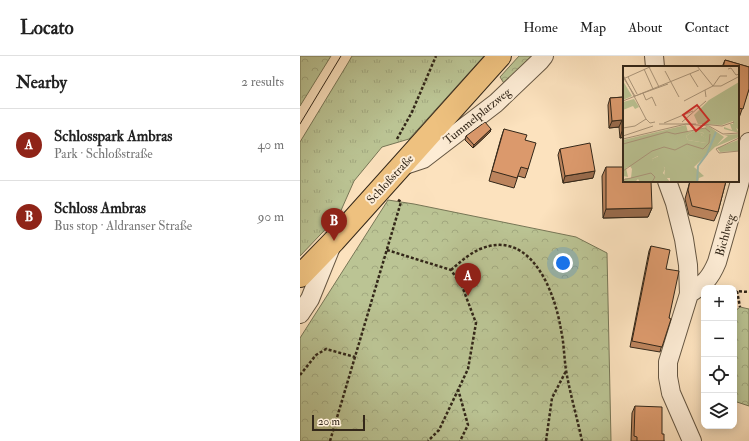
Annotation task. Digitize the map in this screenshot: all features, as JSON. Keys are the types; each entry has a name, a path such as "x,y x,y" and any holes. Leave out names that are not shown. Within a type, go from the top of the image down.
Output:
{"main road":[{"name":"Schloßstraße","path":"334,241 500,56"},
{"path":"300,276 334,241"}],"street":[{"name":"Tummelplatzweg","path":"402,166 423,159 490,108 544,56"},
{"path":"654,56 655,66"},
{"name":"Bichlweg","path":"689,294 710,278 716,267 739,185 749,142"},
{"path":"667,182 675,203 684,239 688,265 689,294 668,362 668,377 671,393 692,441"},
{"name":"Schloßstraße","path":"300,314 310,298 334,241"}],"path":[{"path":"396,141 412,112 436,56"},
{"path":"330,441 401,202 380,188"},
{"path":"450,270 465,258 480,249 488,246 499,245 512,246 519,249 538,267 554,302 561,330 566,370 582,441"},
{"path":"387,250 450,270 462,286 476,323 468,369 439,430 428,441"},
{"path":"737,291 749,292"},
{"path":"737,295 740,307"},
{"path":"300,375 316,355 326,349 355,357"},
{"path":"546,441 552,398 566,370"},
{"path":"458,389 468,425 460,441"}],"green space":[{"path":"300,56 331,56 300,106"},
{"path":"352,56 484,56 409,139 382,147 354,181 339,215 300,256 300,142"},
{"path":"519,56 537,56 505,85 500,77"},
{"path":"388,200 576,237 607,253 611,441 300,441 300,338"},
{"path":"740,307 749,309 749,406 737,402 737,310"}],"building":[{"path":"725,60 749,67 749,89 743,109 739,108 739,66 723,66"},
{"path":"623,97 623,131 622,120 612,121 610,98"},
{"path":"485,122 491,129 474,145 466,136"},
{"path":"504,129 527,135 525,140 536,143 528,169 521,167 517,178 492,171"},
{"path":"590,143 595,171 565,176 560,149"},
{"path":"606,167 623,167 623,182 651,182 652,208 606,209"},
{"path":"690,182 726,182 718,212 692,206 688,190"},
{"path":"651,246 670,250 666,269 679,271 669,318 671,319 662,347 632,341"},
{"path":"635,406 662,407 662,434 664,434 664,441 637,441 637,437 634,436"}],"tram line":[{"path":"300,124 341,56"}],"place":[{"name":"Schloss Ambras","path":"334,241"},
{"name":"Schlosspark Ambras","path":"468,296"}]}
